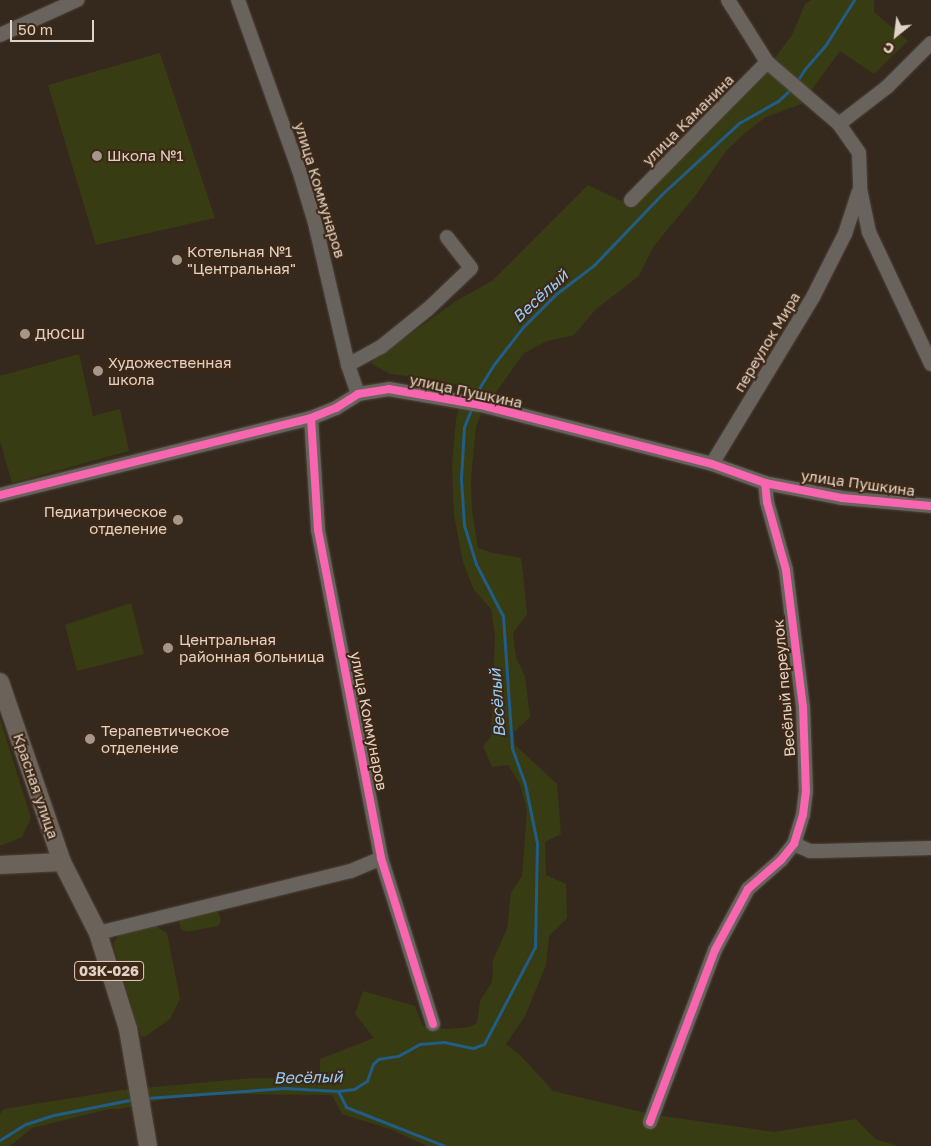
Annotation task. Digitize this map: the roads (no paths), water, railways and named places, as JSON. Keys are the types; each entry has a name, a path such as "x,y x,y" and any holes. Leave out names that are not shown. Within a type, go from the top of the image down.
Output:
{"main road":[{"name":"Красная улица","path":"0,682 62,862"},
{"path":"0,865 62,862"},
{"name":"03К-026","path":"62,862 98,933 128,1029 148,1146"}],"street":[{"path":"0,35 77,0"},
{"name":"улица Коммунаров","path":"238,0 299,170 315,223 348,365 358,394"},
{"path":"728,0 767,62 839,124 859,152 860,189 869,232 931,364"},
{"path":"839,124 887,87 931,43"},
{"name":"улица Каманина","path":"631,200 767,62"},
{"name":"переулок Мира","path":"712,464 813,297 845,234 860,189"},
{"path":"845,234 855,227 869,232"},
{"path":"348,365 381,348 428,309 472,268 447,237"},
{"name":"улица Пушкина","path":"0,495 311,418 336,408 358,394 389,389 474,404 712,464 765,483 842,498 931,506"},
{"name":"улица Коммунаров","path":"311,418 318,530 381,858 433,1024"},
{"name":"Весёлый переулок","path":"650,1122 715,950 748,889 781,860 794,844 800,829 806,792 803,707 786,570 767,502 765,483"},
{"path":"794,844 815,851 931,848"},
{"path":"98,933 351,871 381,858"}],"waterway":[{"name":"Весёлый","path":"796,83 804,70 825,46 854,0"},
{"name":"Весёлый","path":"475,399 481,385 495,363 523,327 556,294 594,265 662,194 739,123 778,101 792,88"},
{"name":"Весёлый","path":"146,1098 285,1088 338,1091 354,1089 367,1081 373,1064 378,1059 398,1056 420,1044 444,1042 473,1048 484,1044 535,947 537,843 525,784 512,748 503,616 476,564 464,525 461,478 464,427 472,407"},
{"path":"338,1091 346,1107 445,1146"},
{"name":"Весёлый","path":"0,1140 26,1124 54,1115 134,1099"}],"place":[{"name":"Школа №1","path":"97,156"},
{"name":"Котельная №1 \"Центральная\"","path":"177,260"},
{"name":"ДЮСШ","path":"25,334"},
{"name":"Художественная школа","path":"98,371"},
{"name":"Педиатрическое отделение","path":"178,520"},
{"name":"Центральная районная больница","path":"168,648"},
{"name":"Терапевтическое отделение","path":"90,739"}]}
